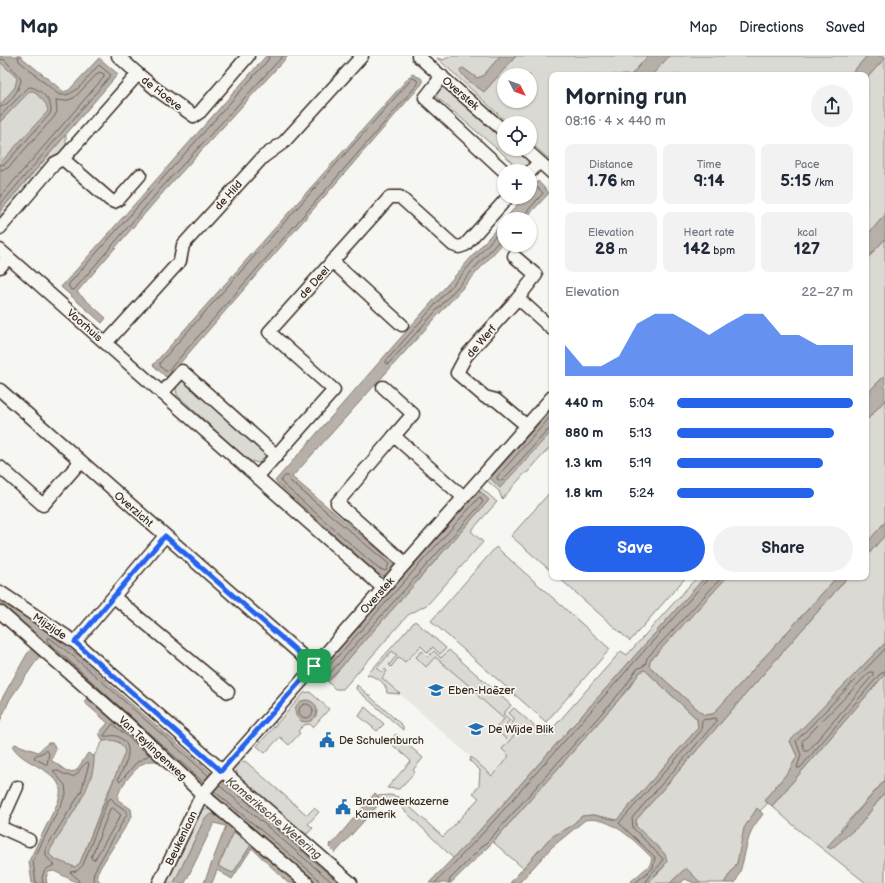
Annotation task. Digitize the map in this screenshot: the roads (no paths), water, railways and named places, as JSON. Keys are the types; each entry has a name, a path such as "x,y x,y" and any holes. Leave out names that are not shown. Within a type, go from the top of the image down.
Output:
{"street":[{"path":"118,56 138,74"},
{"name":"de Hoeve","path":"0,228 55,163 63,159 138,74 157,90 194,116 200,112 248,56"},
{"name":"de Hild","path":"106,343 180,261 184,245 262,156 284,142 362,56"},
{"name":"Overstek","path":"418,56 497,125"},
{"path":"442,76 425,98 497,165"},
{"path":"533,156 549,170"},
{"path":"63,159 114,202 140,175"},
{"name":"de Deel","path":"257,477 334,390 269,332 332,261 390,197 400,197 453,245 459,247 465,245 502,204"},
{"name":"de Werf","path":"514,256 536,275 518,298 466,356 457,373 485,397 496,400 527,426"},
{"name":"Voorhuis","path":"3,258 106,343 383,588"},
{"path":"332,261 402,324"},
{"path":"518,298 549,326"},
{"path":"162,393 182,371 277,456"},
{"path":"383,387 414,414 337,504 404,564"},
{"name":"Overzicht","path":"0,390 80,462 314,666"},
{"name":"Overstek","path":"204,792 549,400"},
{"path":"394,436 463,498"},
{"path":"0,467 43,505 80,462"},
{"path":"75,642 165,536"},
{"name":"Mijzijde","path":"0,592 75,642 220,773 351,883"},
{"path":"114,597 228,692"},
{"name":"Van Teylingenweg","path":"0,612 306,883"},
{"path":"17,787 0,826 29,840"},
{"name":"Beukenlaan","path":"159,883 204,792"}],"water":[{"path":"0,56 20,56 64,92 69,90 99,58 118,74 0,211 0,163 48,111 46,104 34,91 30,91 0,122 0,105 15,87 17,78 0,62"},
{"path":"266,56 288,56 166,189 77,292 106,318 102,323 61,287"},
{"path":"500,56 516,56 505,68 497,68 497,77 484,92 466,79 459,70 463,68 477,78 483,76"},
{"path":"648,56 669,56 655,72 634,72"},
{"path":"867,56 885,56 885,58 869,76 869,72 853,72"},
{"path":"412,74 421,78 423,82 421,85 168,377 166,377 153,365"},
{"path":"538,181 549,193 531,212 511,212 518,204 537,204"},
{"path":"885,215 885,239 869,257 869,233"},
{"path":"497,228 497,250 292,477 393,562 394,568 387,575 383,576 377,573 275,481"},
{"path":"885,375 885,400 869,418 869,392"},
{"path":"549,412 549,434 500,488 490,478"},
{"path":"478,492 481,492 489,500 328,682 323,677 321,669"},
{"path":"885,522 885,535 869,554 869,541"},
{"path":"702,580 724,580 650,661 649,666 704,715 713,714 834,580 845,580 636,820 636,826 665,854 667,862 648,883 629,883 650,865 652,858 638,844 613,825 604,821 585,820 552,847 519,883 510,883 551,837 570,827 582,816 593,815 617,820 698,728 697,719 645,670 640,672 628,689 493,842 451,883 429,883 480,830"},
{"path":"0,599 75,653 128,701 339,883 317,883 199,784 0,607"},
{"path":"885,643 885,674 772,806 764,800 789,771 797,756 790,741"},
{"path":"33,647 41,654 10,699 0,721 0,702 27,654"},
{"path":"89,695 163,762 151,761 140,765 123,785 118,796 118,800 131,809 132,816 97,873 97,878 101,883 78,883 54,871 48,872 46,878 47,883 32,883 29,861 58,802 60,792 58,783 52,776 26,760 13,747 15,744 38,752 48,743 52,743 56,749 51,760 68,772 76,771 88,753 94,756 93,768 85,793 49,854 54,859 75,867 80,863 125,752 117,741 103,741 99,733 108,723 84,702"},
{"path":"306,700 314,703 317,711 314,719 306,722 298,719 295,711 298,703"},
{"path":"885,780 885,792 860,825 831,849 827,847"},
{"path":"375,793 378,796 377,800 380,803 335,853 329,847 330,843 331,845"},
{"path":"757,808 763,814 751,832 738,877 735,883 724,883 737,863 744,828"},
{"path":"212,814 235,828 268,854 297,883 288,883 252,848 232,879 217,870 212,883 204,883 226,826 214,823 185,883 174,883 205,818","holes":["234,832 251,845 233,873 218,866"]},
{"path":"686,868 701,883 694,883 685,879 681,883 670,883"}],"place":[{"name":"Eben-Haëzer","path":"436,690"},
{"name":"De Wijde Blik","path":"476,729"},
{"name":"De Schulenburch","path":"327,740"},
{"name":"Brandweerkazerne Kamerik","path":"343,807"}],"water label":[{"name":"Kameriksche Wetering","path":"274,818"}]}
